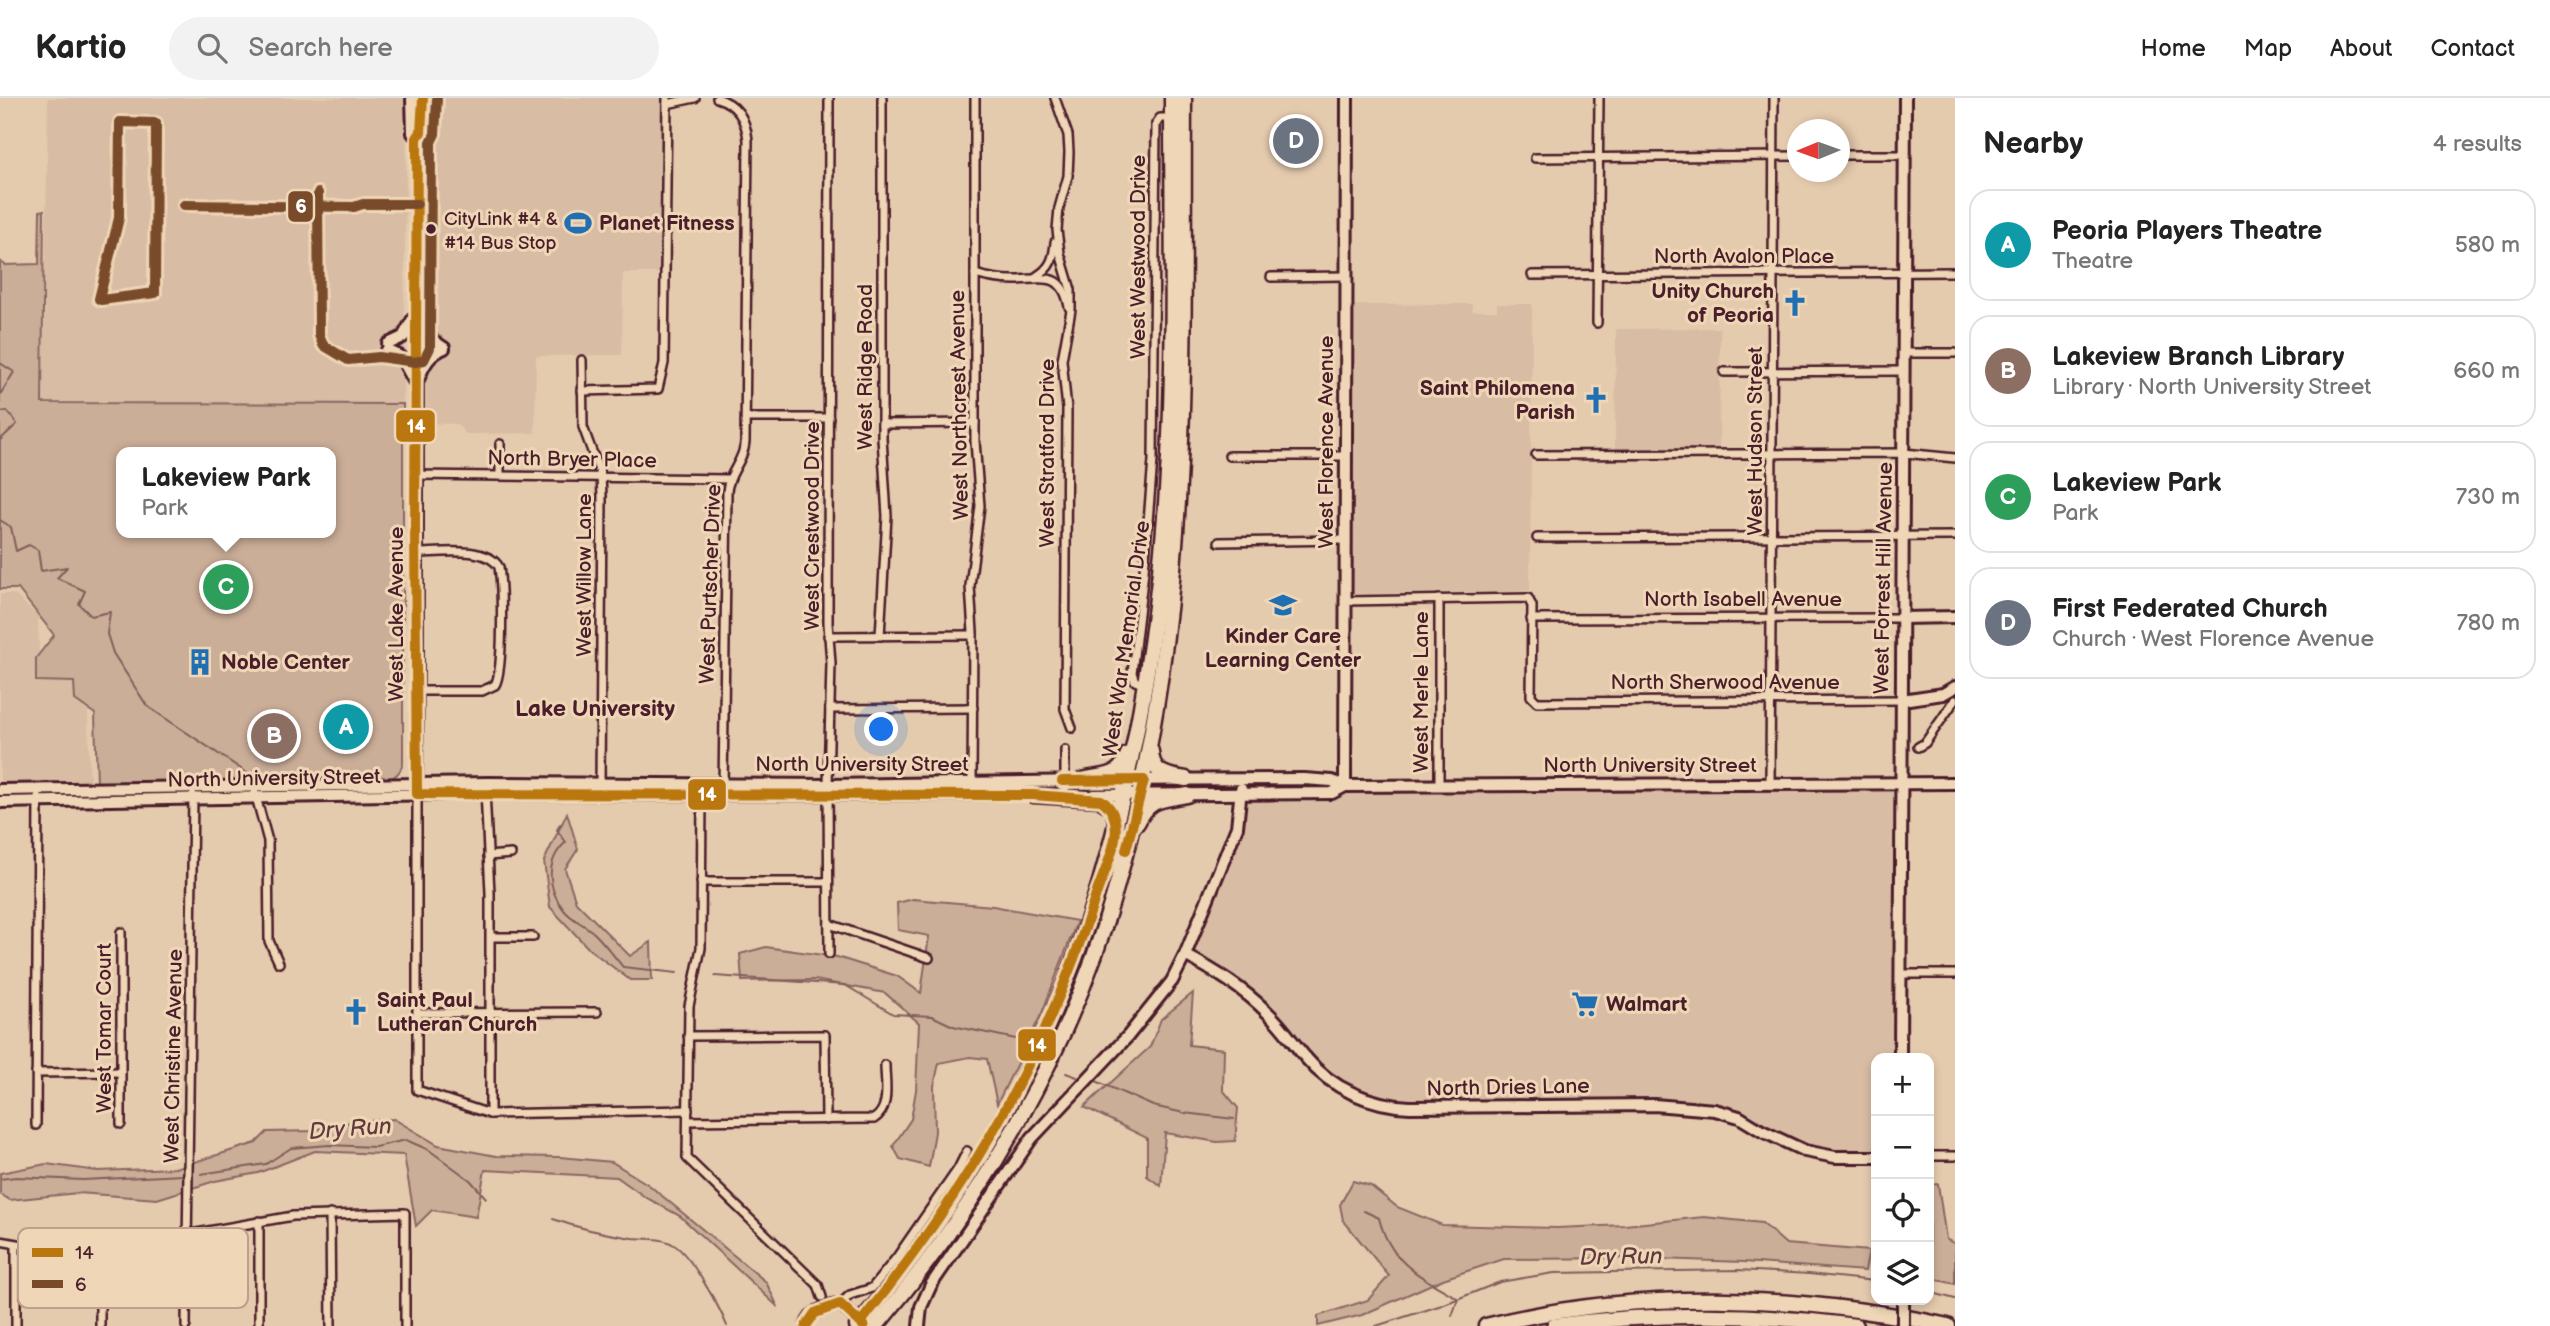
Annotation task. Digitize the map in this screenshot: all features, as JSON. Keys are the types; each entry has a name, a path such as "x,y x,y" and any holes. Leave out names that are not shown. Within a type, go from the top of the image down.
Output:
{"highway":[{"name":"West War Memorial Drive","path":"861,1325 942,1217 1015,1098 1050,1025 1087,928 1116,832 1128,780 1151,639 1176,411 1172,98"},
{"name":"West War Memorial Drive","path":"876,1326 953,1226 1022,1113 1056,1046 1116,888 1140,795 1165,652 1174,566 1184,98"},
{"path":"1080,781 1108,776 1122,766 1144,685"},
{"path":"1152,738 1151,757 1155,767 1166,775 1186,779"},
{"path":"1116,888 1142,813 1157,800 1187,794"},
{"path":"1034,795 1099,799 1109,804 1116,815 1116,832"},
{"path":"1486,1326 1544,1313 1609,1303 1713,1301 1825,1307 1948,1326"},
{"path":"1554,1326 1610,1320 1736,1317 1856,1326"},
{"path":"1581,1326 1610,1320"}],"main road":[{"name":"West Lake Avenue","path":"412,98 413,133 417,138"},
{"name":"West Lake Avenue","path":"417,789 417,138 421,132 423,98"},
{"name":"West Florence Avenue","path":"1345,786 1347,98"},
{"name":"West Forrest Hill Avenue","path":"1900,1053 1905,98"},
{"path":"416,311 403,337 388,347 401,357 416,386"},
{"path":"416,311 427,336 444,348 427,359 416,386"},
{"name":"North Isabell Avenue","path":"1902,618 1955,617"},
{"name":"North Sherwood Avenue","path":"1902,700 1942,694 1955,687"},
{"name":"North University Street","path":"828,790 1143,779 1299,779 1332,781 1345,786 1955,783"},
{"path":"919,1326 921,1307 926,1294 1025,1148 1169,986 1185,956 1237,827 1241,779"},
{"path":"1241,794 1251,788 1276,787 1299,779"},
{"name":"North University Street","path":"1065,796 1332,793 1345,786"},
{"name":"North University Street","path":"0,802 38,796 485,788 828,790 1034,795"},
{"name":"North University Street","path":"0,790 38,796"},
{"name":"North Dries Lane","path":"1185,956 1229,980 1251,997 1283,1027 1305,1057 1326,1077 1354,1094 1374,1102 1410,1107 1654,1105 1715,1110 1739,1117 1805,1151 1835,1157 1871,1155"},
{"path":"1853,1157 1871,1163"},
{"path":"806,1326 814,1313 822,1308 840,1304 861,1325"},
{"path":"1903,1305 1903,1326"}],"street":[{"path":"582,391 658,389 664,363 667,101 695,98"},
{"name":"West Purtscher Drive","path":"716,98 726,101 737,110 744,121 747,135 746,418 744,451 729,479 727,492 723,790"},
{"name":"West Crestwood Drive","path":"829,98 829,954"},
{"name":"West Ridge Road","path":"880,636 887,525 882,424 882,98"},
{"name":"West Northcrest Avenue","path":"970,795 973,635 970,586 980,506 975,424 975,98"},
{"name":"West Stratford Drive","path":"1055,98 1068,135 1070,159 1057,226 1059,246 1071,290 1062,364 1067,409 1065,714 1072,728"},
{"path":"1597,323 1599,98"},
{"name":"West Hudson Street","path":"1770,785 1774,98"},
{"name":"West Westwood Drive","path":"1144,685 1135,680 1132,673 1147,545 1154,411 1156,124 1160,118 1172,118"},
{"path":"1850,155 1904,155"},
{"path":"1535,158 1787,156"},
{"path":"1030,278 1045,271 1051,262 1057,226"},
{"name":"North Avalon Place","path":"1532,275 1955,272"},
{"path":"975,275 1002,280 1047,278 1062,288 1068,303 1069,321"},
{"path":"1271,277 1345,276"},
{"path":"1904,353 1955,353"},
{"name":"West Willow Lane","path":"582,360 583,432 601,476 600,789"},
{"path":"1724,372 1904,371"},
{"path":"1154,411 1176,411"},
{"path":"746,418 829,418"},
{"path":"882,424 975,424"},
{"path":"500,444 500,476"},
{"path":"1536,455 1904,453 1955,458"},
{"path":"1228,456 1346,456"},
{"name":"North Bryer Place","path":"415,475 729,479"},
{"path":"1537,538 1955,536"},
{"path":"1219,542 1346,540"},
{"path":"415,553 482,554 496,561 500,576 500,668 496,683 490,689 482,691 415,691"},
{"path":"1346,601 1524,597 1530,601 1531,619"},
{"name":"West Merle Lane","path":"1438,599 1438,785"},
{"name":"North Isabell Avenue","path":"1531,619 1902,618"},
{"name":"North Sherwood Avenue","path":"1531,619 1531,696 1534,701 1902,700"},
{"path":"828,636 973,635"},
{"path":"1917,747 1925,743 1955,700"},
{"path":"830,709 973,708"},
{"path":"1065,750 1065,796"},
{"path":"485,788 491,937 490,1114 688,1110"},
{"name":"West Lake Avenue","path":"417,789 417,1090 480,1113 490,1114"},
{"path":"702,790 701,948 688,1006 687,1158 818,1285 822,1297"},
{"path":"254,791 268,841 269,941 279,963"},
{"name":"West Christine Avenue","path":"189,1228 193,793"},
{"path":"36,1125 38,796"},
{"path":"488,856 511,854"},
{"path":"701,882 828,882"},
{"path":"829,924 929,958"},
{"name":"West Tomar Court","path":"121,932 121,1124"},
{"path":"491,937 533,937"},
{"path":"1900,974 1955,974"},
{"path":"417,1013 597,1012"},
{"path":"688,1037 825,1035 826,1120"},
{"path":"688,1121 874,1119 885,1108 885,1065"},
{"path":"36,1073 121,1072"},
{"path":"840,1304 849,1295 872,1288 897,1257 958,1169 967,1151"},
{"path":"1934,1156 1955,1156"},
{"path":"224,1228 293,1216 405,1213 405,1326"},
{"path":"330,1214 331,1326"},
{"path":"258,1221 259,1326"},
{"path":"0,1241 16,1245 16,1326"},
{"path":"100,1308 100,1326"},
{"name":"West Christine Avenue","path":"186,1326 187,1308"}],"shaded area":[{"path":"48,98 407,98 403,404 43,410"},
{"path":"427,98 661,98 660,273 623,273 622,355 536,356 535,433 466,434 457,424 426,423"},
{"path":"44,210 42,403 403,404 403,764 394,777 97,784 95,714 75,700 74,682 36,681 36,658 54,635 18,589 0,589 0,261 5,265 39,264 40,211"},
{"path":"1472,304 1472,311 1497,311 1497,304 1532,304 1530,591 1353,594 1354,305"},
{"path":"1720,328 1719,449 1615,450 1616,329"},
{"path":"0,594 14,594 38,616 40,679 87,679 90,787 0,787"},
{"path":"1900,786 1899,1053 1871,1053 1871,1157 1805,1151 1715,1110 1397,1106 1343,1089 1246,993 1185,955 1230,845 1241,794"},
{"path":"567,813 578,849 565,869 576,902 630,956 651,942 652,980 630,980 589,949 550,907 544,861"},
{"path":"913,899 993,906 1077,921 1042,1013 997,1104 987,1059 970,1057 939,1063 934,1086 935,1132 929,1167 900,1159 893,1146 911,1119 916,1090 919,1023 885,993 815,980 742,981 740,954 766,947 837,957 897,976 921,993 929,936 898,930 897,903"},
{"path":"1193,993 1189,1045 1224,1049 1223,1090 1238,1108 1235,1141 1217,1142 1165,1133 1161,1186 1147,1176 1147,1138 1084,1107 1150,1047 1161,1019"},
{"path":"394,1119 438,1145 496,1156 560,1157 612,1162 649,1185 766,1282 778,1307 680,1216 645,1197 617,1177 485,1170 476,1217 432,1210 416,1226 404,1155 315,1151 258,1173 215,1181 157,1199 78,1193 10,1200 0,1194 0,1173 46,1164 98,1171 175,1168 256,1143 267,1132 315,1131 329,1124"},
{"path":"1353,1181 1371,1186 1397,1207 1442,1225 1557,1228 1704,1217 1762,1223 1786,1244 1869,1251 1865,1271 1744,1262 1628,1258 1504,1259 1443,1279 1362,1315 1318,1326 1318,1316 1368,1300 1389,1276 1343,1220 1340,1205"},
{"path":"1934,1184 1938,1184 1946,1239 1955,1244 1955,1284 1934,1279"}],"waterway":[{"path":"0,363 14,372 0,395"},
{"path":"0,412 7,411 17,424 0,440"},
{"path":"0,520 11,527 16,551 29,545 38,550 41,571 67,567 57,578 85,591 79,604 91,616 110,612 107,634 113,653 147,706 253,777"},
{"path":"560,824 557,830 566,842 554,858 551,875 554,893 564,910 595,934 623,967 677,973"},
{"path":"715,976 845,985 893,1014 932,1016 953,1026 1016,1039"},
{"path":"1066,1073 1077,1077"},
{"path":"1096,1081 1153,1106 1234,1119"},
{"name":"Dry Run","path":"201,1174 266,1164 291,1148 329,1145 375,1147 406,1140 429,1150 470,1180 486,1198"},
{"name":"Dry Run","path":"0,1179 16,1177 83,1180 183,1175"},
{"path":"1364,1211 1379,1218 1391,1246 1408,1267 1457,1298"},
{"name":"Dry Run","path":"553,1219 602,1233 659,1240 674,1245 696,1270 727,1326"},
{"name":"Dry Run","path":"1376,1326 1442,1305 1500,1282 1554,1273 1738,1270 1871,1281"},
{"name":"Dry Run","path":"1934,1293 1955,1299"},
{"path":"1452,1316 1458,1299"}],"transit line":[{"name":"14","path":"423,98 421,132 417,138 417,794 1033,795 1101,800 1115,819 1116,831 1110,857 1076,953 1028,1066 970,1170 861,1322"},
{"name":"6","path":"318,193 319,335 323,345 348,360 379,357 415,362 424,360 430,348 431,142 435,134 437,99"},
{"name":"6","path":"120,122 156,123 155,293 101,300 99,299 119,218 120,122"},
{"name":"6","path":"184,205 354,207 363,204 417,204"},
{"name":"14","path":"1062,781 1144,780 1126,850"},
{"name":"14","path":"806,1326 815,1313 840,1304 864,1326"}],"place":[{"name":"First Federated Church","path":"1296,141"},
{"name":"Planet Fitness","path":"578,223"},
{"name":"CityLink #4 & #14 Bus Stop","path":"431,229"},
{"name":"Unity Church of Peoria","path":"1795,303"},
{"name":"Saint Philomena Parish","path":"1596,400"},
{"name":"Lakeview Park","path":"226,587"},
{"name":"Kinder Care Learning Center","path":"1283,605"},
{"name":"Noble Center","path":"200,662"},
{"name":"Peoria Players Theatre","path":"346,727"},
{"name":"Lakeview Branch Library","path":"274,736"},
{"name":"Walmart","path":"1585,1004"},
{"name":"Saint Paul Lutheran Church","path":"356,1012"}],"district":[{"name":"Lake University","path":"595,708"}]}
